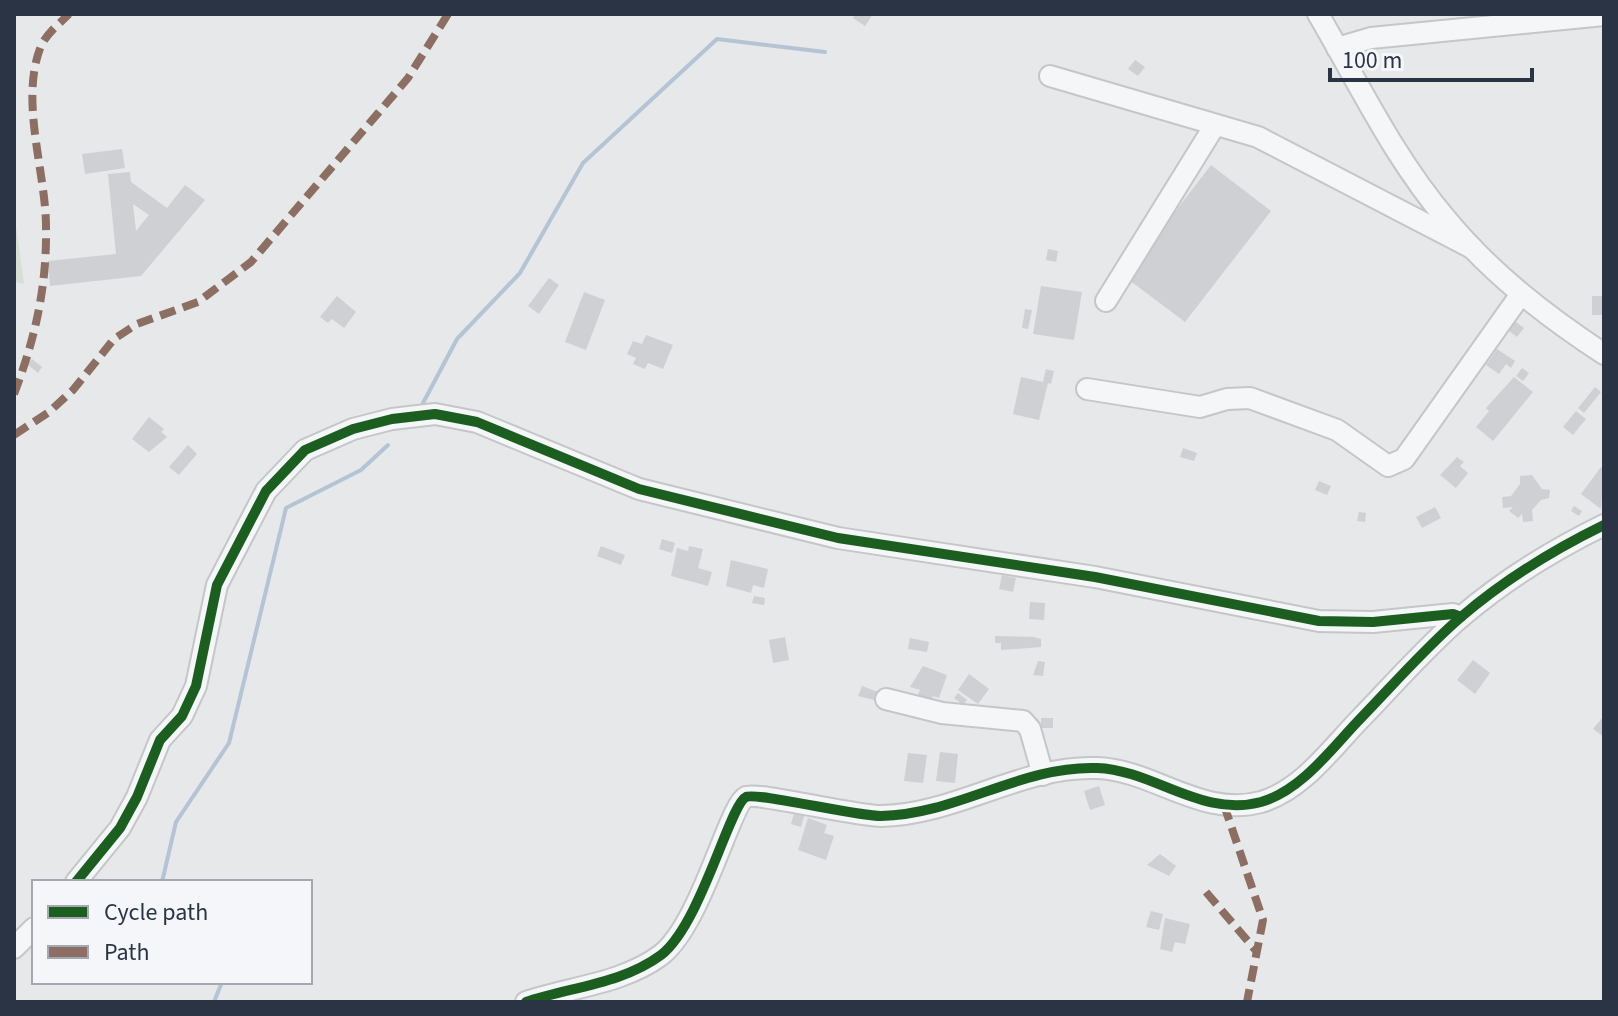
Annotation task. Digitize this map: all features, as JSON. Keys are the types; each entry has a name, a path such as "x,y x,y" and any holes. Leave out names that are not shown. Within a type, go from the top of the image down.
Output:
{"street":[{"path":"1318,14 1417,182 1472,248 1521,294 1604,354"},
{"path":"1337,48 1371,38 1604,15"},
{"path":"1050,76 1282,147 1472,248"},
{"path":"1106,301 1215,125"},
{"path":"1087,389 1200,407 1227,399 1250,398 1337,430 1388,466 1404,459 1521,294"},
{"path":"78,880 120,828 137,797 160,740 182,716 196,686 217,585 266,491 305,450 353,429 402,417 435,414 477,422 639,489 838,538 1095,577 1319,621 1358,623 1453,614 1461,617"},
{"path":"526,1002 624,975 661,955 692,915 724,842 734,810 744,798 761,795 818,809 891,816 940,808 1043,775 1073,769 1107,769 1209,802 1241,805 1271,798 1306,775 1461,617 1546,558 1604,525"},
{"path":"886,699 942,713 1023,721 1030,729 1043,775"},
{"path":"14,948 32,930"}],"shaded area":[{"path":"14,212 24,284 14,282"}],"building":[{"path":"855,14 873,14 865,26 853,18"},
{"path":"1135,60 1145,67 1138,76 1128,69"},
{"path":"122,149 125,168 85,174 82,154"},
{"path":"1211,165 1271,211 1185,322 1125,277"},
{"path":"130,172 131,182 167,208 185,185 205,200 141,276 50,286 48,261 116,254 108,174","holes":["133,204 149,215 136,231"]},
{"path":"1048,249 1058,251 1056,262 1046,260"},
{"path":"549,278 559,285 539,314 528,306"},
{"path":"1041,286 1082,292 1074,340 1033,334"},
{"path":"584,292 605,300 586,350 565,342"},
{"path":"337,296 356,312 344,328 332,319 328,323 320,317"},
{"path":"1592,296 1604,296 1604,315 1592,315"},
{"path":"1025,309 1032,310 1028,329 1022,328"},
{"path":"1512,319 1524,328 1517,337 1505,328"},
{"path":"646,335 673,345 663,369 648,363 645,369 633,364 636,358 627,354 633,341 642,344"},
{"path":"1497,349 1515,361 1511,368 1506,364 1499,374 1486,365"},
{"path":"32,359 42,367 38,373 27,364"},
{"path":"1522,368 1529,373 1523,381 1516,376"},
{"path":"1046,369 1054,371 1039,420 1013,414 1021,377 1043,382"},
{"path":"1514,377 1533,392 1493,441 1476,427 1489,411 1486,408"},
{"path":"1595,387 1601,392 1584,413 1578,408"},
{"path":"1576,411 1586,419 1573,435 1563,427"},
{"path":"149,417 164,429 161,432 167,437 149,452 132,439"},
{"path":"188,445 197,454 179,475 169,467"},
{"path":"1183,448 1197,453 1194,461 1180,457"},
{"path":"1457,457 1464,462 1460,466 1468,473 1456,488 1440,475"},
{"path":"1601,467 1604,470 1601,509 1581,494"},
{"path":"1532,475 1542,489 1550,490 1549,498 1541,500 1532,510 1533,521 1523,522 1522,514 1518,518 1509,511 1513,507 1503,508 1502,497 1511,496 1520,484 1520,476"},
{"path":"1319,481 1331,486 1327,495 1315,490"},
{"path":"1574,506 1582,511 1579,516 1571,511"},
{"path":"1435,507 1441,518 1422,528 1416,517"},
{"path":"1359,512 1366,513 1365,522 1357,521"},
{"path":"662,539 675,543 672,553 659,549"},
{"path":"601,546 625,555 621,565 597,556"},
{"path":"689,546 703,549 698,568 712,572 708,586 671,576 677,548 688,551"},
{"path":"731,560 768,569 764,588 753,585 751,593 726,586"},
{"path":"1002,575 1016,578 1013,592 999,589"},
{"path":"754,596 765,598 764,605 752,603"},
{"path":"1030,602 1045,603 1044,620 1029,619"},
{"path":"995,636 1034,637 1041,639 1041,647 1001,650 1001,643 995,643"},
{"path":"785,637 789,660 773,663 769,640"},
{"path":"910,638 929,642 927,652 908,649"},
{"path":"1473,660 1490,673 1475,694 1457,680"},
{"path":"1038,661 1045,662 1043,676 1033,675"},
{"path":"923,666 947,675 939,698 933,696 930,704 916,699 920,690 910,687"},
{"path":"969,674 989,689 978,704 958,690"},
{"path":"862,686 881,693 878,701 858,696"},
{"path":"958,693 967,700 963,705 954,698"},
{"path":"1041,718 1053,718 1053,728 1041,728"},
{"path":"1604,719 1604,737 1593,729"},
{"path":"940,752 958,754 955,783 936,781"},
{"path":"908,753 927,755 923,783 904,781"},
{"path":"1099,786 1105,805 1090,810 1084,791"},
{"path":"795,810 805,813 801,827 791,824"},
{"path":"808,818 827,825 824,833 834,836 826,860 798,850"},
{"path":"1160,854 1176,866 1169,876 1147,865"},
{"path":"1151,911 1163,914 1159,930 1146,927"},
{"path":"1165,918 1190,924 1185,944 1175,942 1172,952 1160,949"}],"waterway":[{"path":"423,403 457,339 520,273 583,163 717,39 825,52"},
{"path":"162,880 176,822 229,743 286,508 361,470 388,445"},
{"path":"214,1002 221,984"}],"marked path":[{"path":"14,394 38,312 46,249 45,206 33,112 35,67 44,41 69,14"},
{"path":"14,435 49,412 73,390 114,339 137,324 198,302 251,262 408,78 448,14"},
{"path":"1224,805 1263,920 1247,1002"},
{"path":"1206,892 1258,953"}],"cycle path":[{"path":"78,880 120,828 137,797 160,740 182,716 196,686 217,585 266,491 305,450 353,429 392,419 435,414 477,422 639,489 838,538 1095,577 1319,621 1373,622 1453,614 1461,617"},
{"path":"526,1002 613,979 661,955 689,918 739,805 746,797 881,816 909,814 1042,774 1097,768 1138,776 1218,804 1261,802 1276,796 1315,767 1461,617 1530,566 1604,525"}]}
